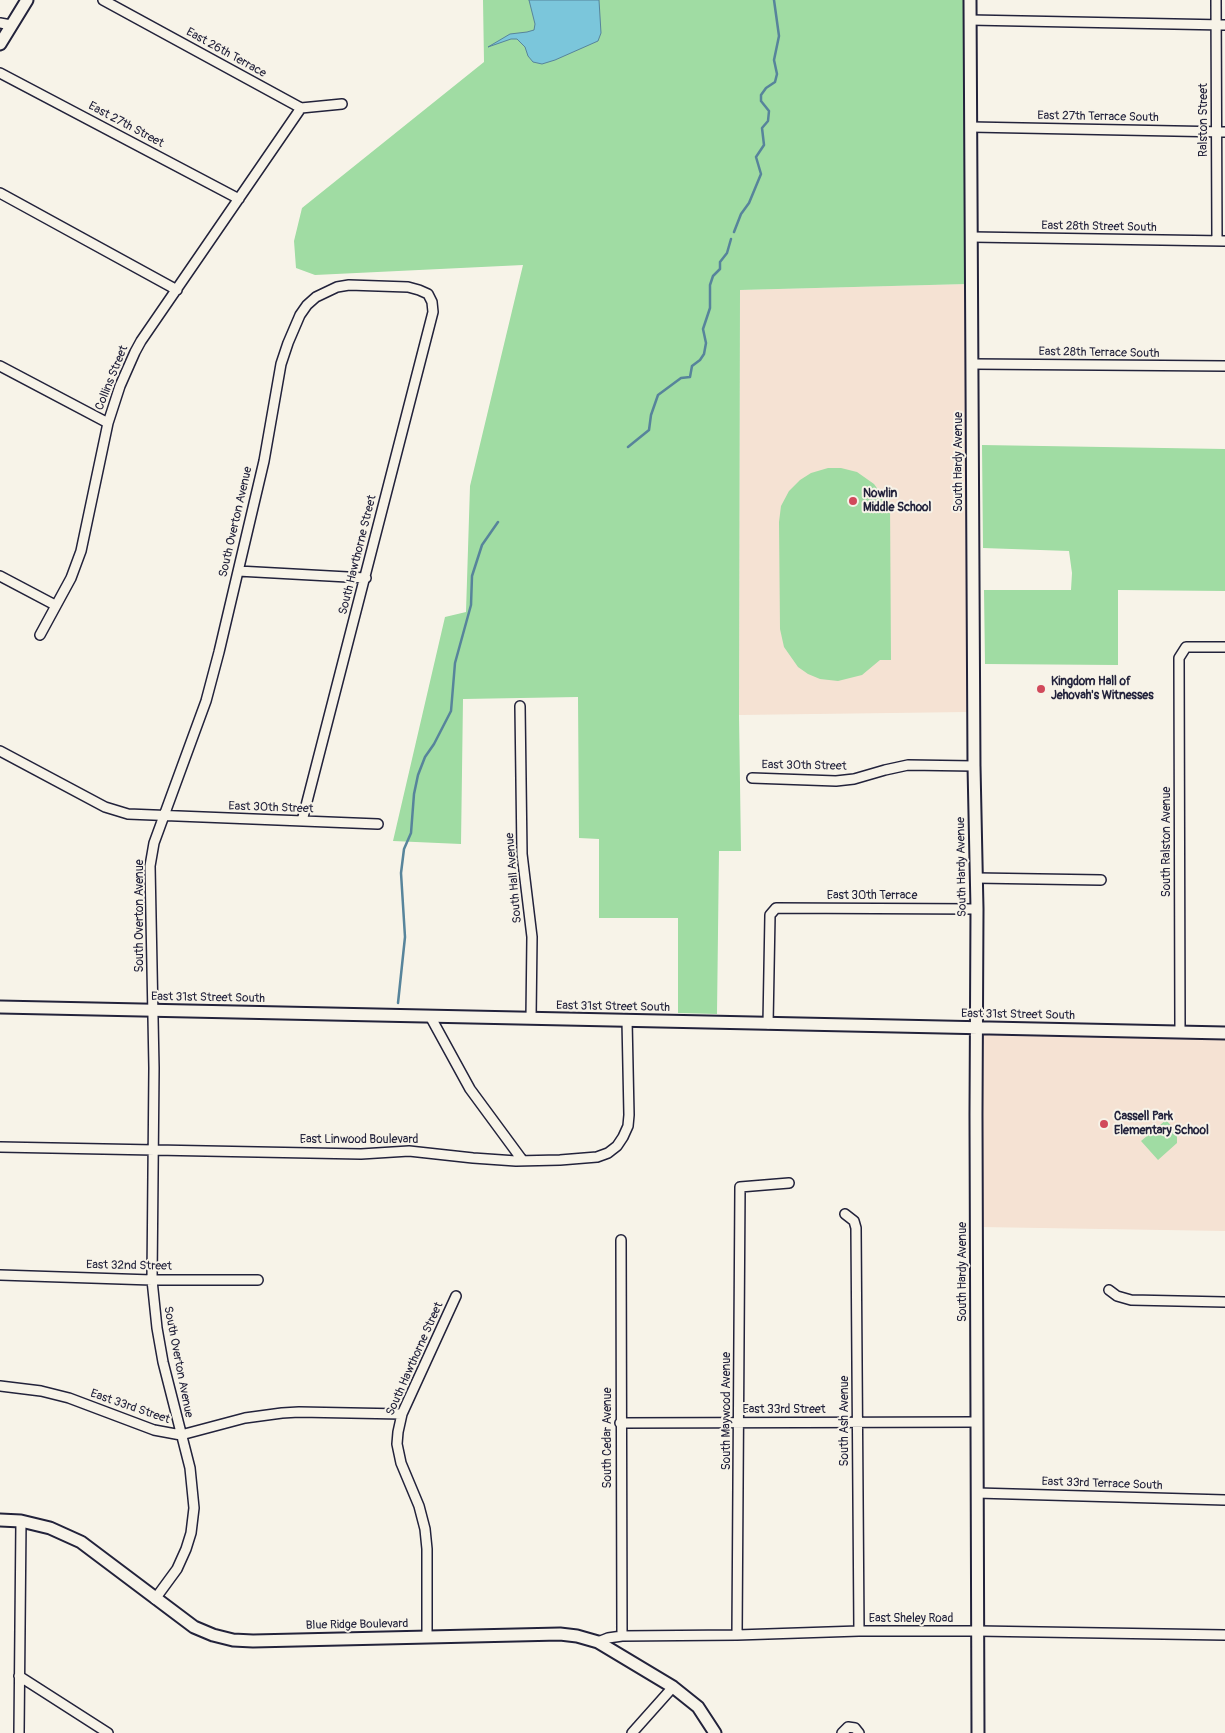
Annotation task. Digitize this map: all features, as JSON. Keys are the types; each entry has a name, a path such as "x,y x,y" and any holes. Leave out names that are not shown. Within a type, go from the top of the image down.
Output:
{"street":[{"path":"0,44 6,24 27,0"},
{"name":"East 26th Terrace","path":"103,0 301,108"},
{"name":"South Hardy Avenue","path":"970,0 974,766 977,909 978,1733"},
{"name":"Ralston Street","path":"1216,0 1220,25 1221,241"},
{"path":"970,20 1220,25"},
{"name":"East 27th Street","path":"0,73 239,200"},
{"path":"301,108 342,104"},
{"name":"Collins Street","path":"40,634 71,578 82,550 108,423 120,386 135,352 301,108"},
{"name":"East 27th Terrace South","path":"971,127 1221,132"},
{"path":"0,193 177,290"},
{"name":"East 28th Street South","path":"972,238 1221,241"},
{"name":"South Overton Avenue","path":"155,1599 177,1568 191,1533 194,1508 192,1483 157,1328 152,1280 154,1068 150,866 154,843 206,701 264,461 281,364 300,315 310,302 326,291 338,287 408,287 430,296"},
{"name":"South Hawthorne Street","path":"302,821 433,312 430,296"},
{"name":"East 28th Terrace South","path":"973,364 1225,366"},
{"path":"0,366 108,423"},
{"path":"238,571 366,578"},
{"path":"0,576 55,605"},
{"name":"South Ralston Avenue","path":"1180,1032 1179,658 1181,652 1186,647 1225,647"},
{"name":"South Hall Avenue","path":"520,706 522,854 532,937 531,1018"},
{"name":"East 30th Street","path":"0,752 105,807 128,814 163,817 378,824"},
{"name":"East 30th Street","path":"752,778 836,781 854,779 908,765 974,766"},
{"path":"976,878 1101,880"},
{"name":"East 30th Terrace","path":"768,1024 770,914 776,908 977,909"},
{"name":"East 31st Street South","path":"0,1007 1225,1033"},
{"path":"430,1016 470,1088 523,1161"},
{"name":"East Linwood Boulevard","path":"0,1147 362,1154 409,1151 523,1161 597,1157 612,1149 623,1137 628,1126 627,1020"},
{"name":"South Maywood Avenue","path":"738,1635 740,1187 789,1183"},
{"name":"South Ash Avenue","path":"845,1214 854,1221 856,1228 859,1632"},
{"name":"South Cedar Avenue","path":"621,1240 622,1636"},
{"name":"East 32nd Street","path":"0,1275 152,1280 258,1280"},
{"path":"1109,1290 1117,1296 1131,1300 1225,1302"},
{"name":"South Hawthorne Street","path":"427,1637 427,1549 425,1529 419,1506 401,1463 397,1444 402,1414 456,1296"},
{"name":"East 33rd Street","path":"0,1386 41,1391 69,1398 154,1430 181,1435 245,1418 282,1413 402,1414"},
{"name":"East 33rd Street","path":"620,1423 977,1422"},
{"name":"East 33rd Terrace South","path":"977,1493 1225,1500"},
{"name":"Blue Ridge Boulevard","path":"0,1520 21,1521 50,1528 81,1542 194,1627 213,1635 233,1640 560,1634 577,1636 598,1642 673,1687 698,1707 715,1733"},
{"path":"19,1733 21,1521"},
{"name":"East Sheley Road","path":"598,1642 622,1636 859,1632 978,1631 1225,1635"},
{"path":"20,1676 108,1733"},
{"path":"632,1733 673,1687"},
{"path":"842,1733 845,1728 852,1727 856,1728 859,1733"}],"shaded area":[{"name":"Nowlin Middle School","path":"967,284 968,712 739,715 740,290"},
{"name":"Cassell Park Elementary School","path":"987,1033 1225,1037 1225,1231 980,1227 984,1044 981,1042 981,1037"}],"green space":[{"path":"483,0 966,0 967,284 740,290 739,715 741,851 719,851 717,1014 678,1013 678,918 599,918 599,839 579,838 578,697 463,699 461,844 393,841 445,617 466,612 470,486 523,265 315,275 296,268 294,241 302,208 484,62"},
{"path":"982,445 1225,449 1225,591 1118,590 1118,665 985,664 984,590 1071,590 1072,573 1069,551 983,548"},
{"path":"828,468 841,468 857,472 874,484 886,501 890,501 891,660 880,660 862,675 838,681 820,679 798,667 784,647 780,629 779,522 781,506 789,491 800,480 811,473"},
{"path":"1166,1120 1177,1132 1177,1143 1158,1160 1141,1141"}],"water":[{"path":"529,0 599,0 601,33 598,41 542,64 533,62 528,56 525,47 517,39 511,39 488,47 510,34 534,30 535,24"}],"waterway":[{"path":"734,232 761,174 756,157 764,145 762,128 768,121 769,111 761,101 761,95 766,88 775,82 777,74 774,60 779,36 774,0"},
{"path":"628,447 649,430 651,415 658,395 681,378 690,377 692,366 704,354 706,343 703,329 710,308 710,285 713,276 720,269 720,262 727,253 731,239"},
{"path":"398,1003 405,937 401,873 404,849 411,833 414,794 418,775 425,757 451,711 455,663 471,605 472,576 482,545 498,522"}],"place":[{"name":"Nowlin Middle School","path":"853,501"},
{"name":"Kingdom Hall of Jehovah's Witnesses","path":"1041,689"},
{"name":"Cassell Park Elementary School","path":"1104,1124"}]}
